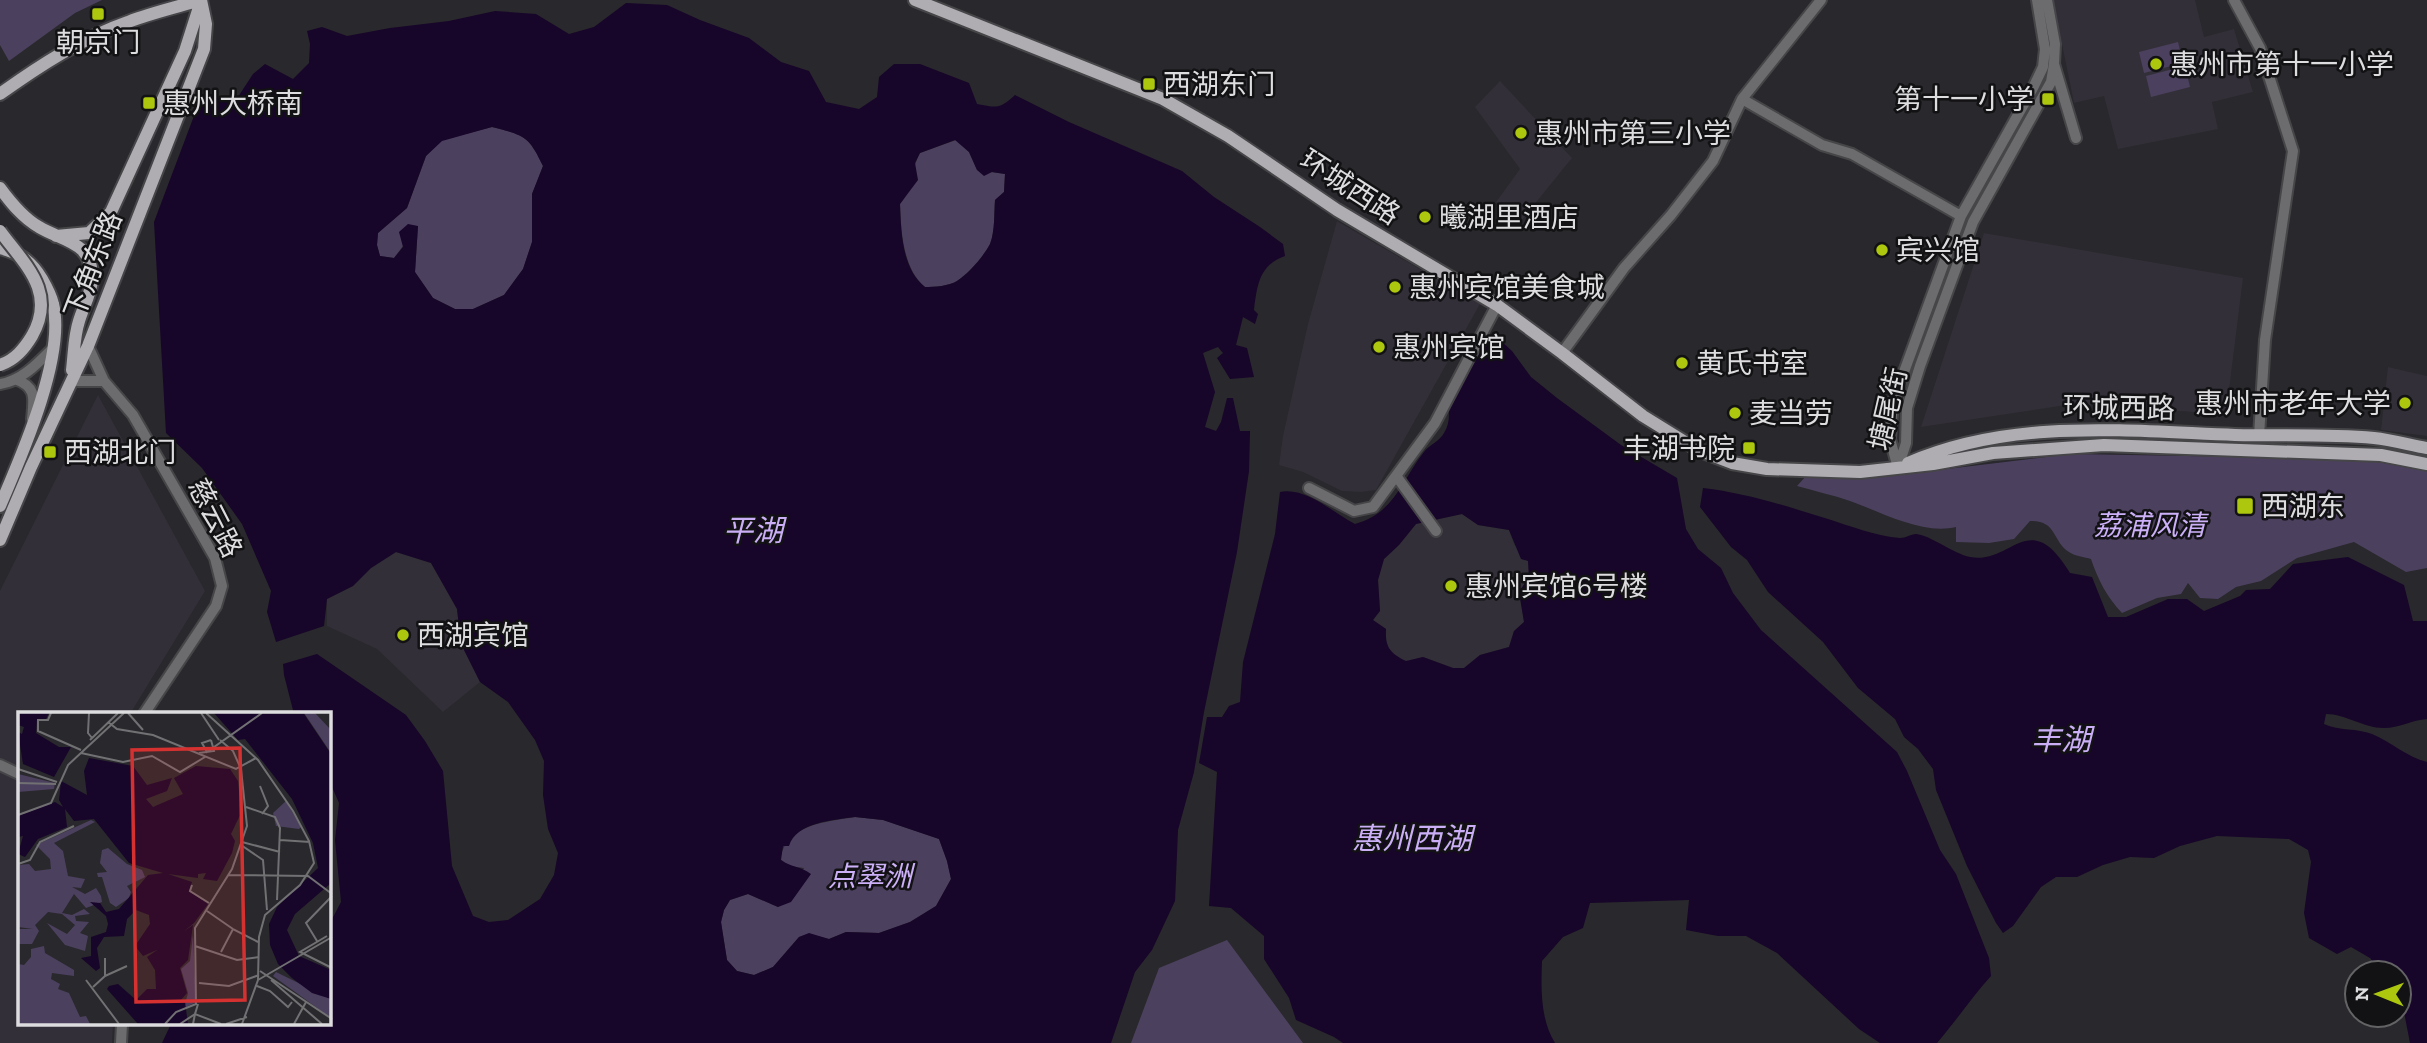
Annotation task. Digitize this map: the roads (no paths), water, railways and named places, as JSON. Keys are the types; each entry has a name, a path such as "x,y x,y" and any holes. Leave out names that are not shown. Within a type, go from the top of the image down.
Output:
{"main road":[{"path":"0,94 34,70 83,42 126,22 201,0"},
{"path":"56,236 89,233 111,212 185,51 201,0"},
{"name":"下角东路","path":"0,540 88,346 204,48 206,24 201,0"},
{"name":"环城西路","path":"915,0 1163,99 1228,136 1336,210 1496,306 1643,416 1698,450 1732,463 1767,470 1847,472 1933,464 1993,453 2104,445 2381,455 2427,464"},
{"path":"1,190 20,213 37,226 78,244 85,251 90,264 92,278 78,324 71,381"},
{"path":"0,231 33,275 42,296 40,321 26,346 18,355 0,365"},
{"path":"0,248 25,258 36,269 45,285 53,304 54,347 32,433 0,506"},
{"name":"环城西路","path":"1898,468 1935,452 2039,431 2088,429 2377,438 2427,448"}],"street":[{"path":"1562,353 1624,268 1671,215 1713,161 1742,99 1821,0"},
{"name":"塘尾街","path":"1898,468 1890,439 1893,402 1961,216 2034,88 2043,67 2045,49 2037,0"},
{"path":"2047,0 2055,44 2054,64 2076,138"},
{"path":"2234,0 2260,48 2292,151 2264,340 2259,436"},
{"name":"塘尾街","path":"1898,468 1906,443 1907,408 1973,222 2051,82 2054,64"},
{"path":"1742,99 1822,145 1852,154 1961,216"},
{"path":"1310,488 1354,511 1373,507 1435,423 1496,306"},
{"name":"慈云路","path":"88,346 104,381 140,426 215,558 222,586 216,606 145,712"},
{"path":"0,384 34,368 54,347"},
{"path":"15,379 27,384 33,392 32,433"},
{"path":"71,381 104,381"},
{"path":"1397,477 1436,531"},
{"path":"0,765 18,774"}],"water":[{"name":"平湖","path":"626,3 667,5 749,38 781,62 809,71 826,102 859,109 877,97 879,77 894,64 920,64 969,83 977,104 998,106 1015,95 1069,122 1182,171 1214,197 1283,244 1285,256 1270,265 1258,285 1254,310 1258,314 1255,324 1243,317 1236,345 1247,348 1254,377 1230,379 1217,358 1223,353 1218,347 1203,353 1215,392 1205,427 1216,431 1227,398 1233,398 1240,431 1250,431 1249,471 1237,552 1194,772 1178,830 1175,901 1152,950 1135,972 1111,1043 162,1043 170,1026 331,1026 331,921 341,902 335,840 339,803 331,785 331,712 293,712 283,664 317,654 406,715 443,771 452,866 473,916 489,922 508,920 540,899 554,875 558,853 548,829 543,795 544,761 535,740 508,702 480,682 461,644 457,609 431,563 396,552 371,568 353,586 327,599 324,626 276,642 267,612 271,591 242,524 202,468 166,433 154,222 200,100 238,97 253,74 265,64 293,79 309,63 310,44 307,31 322,27 347,36 449,21 495,11 536,14 569,34 594,27","holes":["492,127 524,138 534,148 543,166 532,194 532,242 523,269 504,295 473,309 455,309 433,298 415,272 418,226 408,224 399,232 403,247 394,258 380,256 378,233 407,208 426,156 442,141","955,140 969,152 977,170 984,176 992,172 1005,174 1004,192 995,200 992,239 980,259 954,283 925,287 917,279 907,260 902,238 900,204 918,180 915,163 920,153","855,817 883,820 939,839 951,879 936,906 910,922 879,933 846,932 829,939 809,933 799,937 773,967 754,975 737,971 727,960 721,922 730,900 748,894 778,907 791,902 811,874 781,860 783,846 789,846 793,838 807,827"]},
{"name":"惠州西湖","path":"1500,340 1512,351 1531,377 1557,398 1621,445 1677,478 1686,529 1698,549 1721,568 1733,593 1761,630 1897,752 1940,850 1956,874 1989,958 1991,976 1937,1043 1880,1043 1859,1029 1777,953 1746,936 1718,936 1686,930 1689,900 1590,903 1583,928 1563,937 1542,961 1544,1014 1555,1043 1343,1043 1296,1020 1289,998 1264,959 1264,936 1231,908 1209,906 1217,772 1199,763 1207,717 1222,717 1229,706 1240,702 1243,662 1275,534 1280,492 1290,491 1309,497 1355,524 1379,512 1396,495 1424,452 1444,433 1449,418 1447,402 1479,350","holes":["1462,514 1478,525 1509,530 1521,559 1528,561 1529,577 1519,592 1524,622 1514,631 1509,647 1480,655 1464,668 1453,668 1423,657 1406,661 1392,652 1386,640 1386,629 1373,620 1380,611 1378,580 1384,559 1416,524"]},
{"name":"丰湖","path":"1703,488 1735,493 1882,535 1900,538 1922,535 1970,557 1985,557 2020,542 2031,540 2043,543 2056,553 2070,573 2092,577 2108,617 2126,617 2168,599 2187,599 2204,611 2240,596 2246,590 2270,589 2293,564 2348,557 2404,585 2413,621 2427,621 2427,719 2384,728 2326,714 2324,724 2372,734 2427,762 2427,1043 2410,1043 2407,1029 2413,1029 2413,959 2371,959 2351,947 2337,954 2309,938 2304,913 2311,862 2308,850 2289,839 2217,836 2180,846 2154,858 2130,857 2077,877 2056,877 2041,887 2013,926 2003,933 1967,866 1936,790 1933,769 1918,749 1904,737 1895,719 1858,688 1823,642 1768,592 1747,560 1731,547 1700,507"}],"place":[{"name":"朝京门","path":"98,14"},
{"name":"惠州市第十一小学","path":"2156,64"},
{"name":"西湖东门","path":"1149,84"},
{"name":"第十一小学","path":"2048,99"},
{"name":"惠州大桥南","path":"149,103"},
{"name":"惠州市第三小学","path":"1521,133"},
{"name":"曦湖里酒店","path":"1425,217"},
{"name":"宾兴馆","path":"1882,250"},
{"name":"惠州宾馆美食城","path":"1395,287"},
{"name":"惠州宾馆","path":"1379,347"},
{"name":"黄氏书室","path":"1682,363"},
{"name":"惠州市老年大学","path":"2405,403"},
{"name":"麦当劳","path":"1735,413"},
{"name":"丰湖书院","path":"1749,448"},
{"name":"西湖北门","path":"50,452"},
{"name":"西湖东","path":"2245,506"},
{"name":"惠州宾馆6号楼","path":"1451,586"},
{"name":"西湖宾馆","path":"403,635"}],"park label":[{"name":"荔浦风清","path":"2150,525"},
{"name":"点翠洲","path":"870,876"}]}
